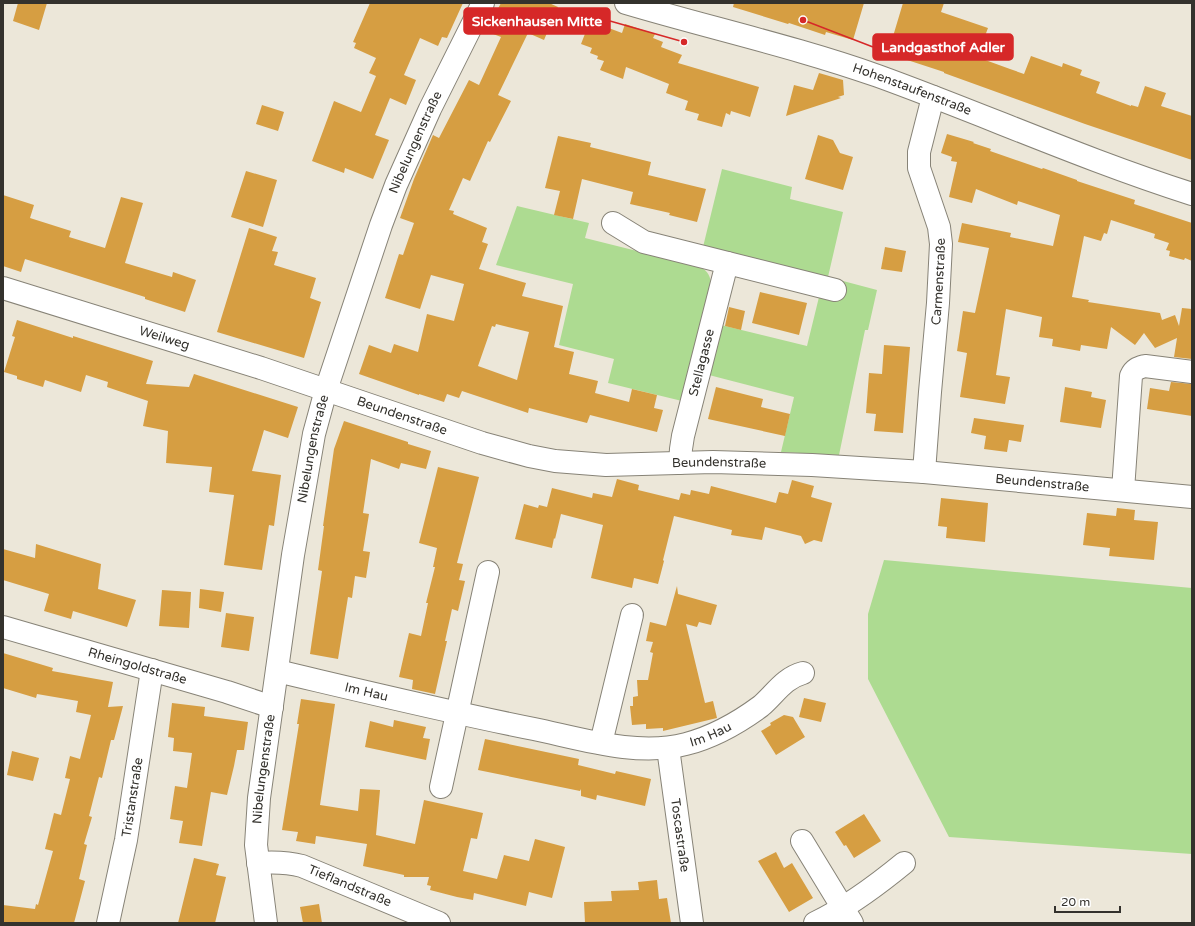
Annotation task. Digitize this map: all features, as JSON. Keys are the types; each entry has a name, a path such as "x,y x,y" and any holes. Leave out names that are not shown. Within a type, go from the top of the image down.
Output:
{"street":[{"name":"Nibelungenstraße","path":"266,923 256,845 259,798 293,556 314,434 326,390 380,225 430,109 484,3"},
{"name":"Hohenstaufenstraße","path":"626,3 783,46 877,76 1117,169 1192,194"},
{"name":"Carmenstraße","path":"924,472 938,303 941,244 939,227 919,168 919,152 933,97"},
{"path":"613,223 644,242 835,290"},
{"name":"Stellagasse","path":"680,463 683,436 727,263"},
{"name":"Weilweg","path":"3,288 326,390"},
{"path":"1123,490 1127,420 1132,372 1137,368 1145,366 1192,372"},
{"name":"Beundenstraße","path":"326,390 482,443 529,456 555,461 627,465 680,463 778,463 924,472 1192,497"},
{"path":"441,787 488,572"},
{"path":"601,743 632,615"},
{"name":"Rheingoldstraße","path":"3,627 227,692 272,707"},
{"name":"Tristanstraße","path":"108,923 126,840 152,670"},
{"name":"Im Hau","path":"277,671 457,713 601,743 630,748 650,749 668,748 699,740 733,725 762,705 787,680 795,675 803,673"},
{"name":"Toscastraße","path":"668,748 692,923"},
{"path":"802,841 847,916"},
{"name":"Tieflandstraße","path":"258,863 283,862 302,866 439,923"},
{"path":"815,923 847,916 868,891 904,863"}],"green space":[{"path":"722,169 792,187 790,199 843,212 828,277 877,290 868,330 865,330 839,455 781,452 794,397 709,375 721,325 807,346 819,297 703,247"},
{"path":"517,206 589,223 585,238 697,266 707,272 711,283 682,401 608,383 614,359 559,345 573,284 496,265"},
{"path":"884,560 1192,588 1192,854 949,837 868,679 868,614"}],"building":[{"path":"18,3 47,3 39,30 13,21"},
{"path":"370,3 463,3 447,38 442,37 438,46 420,38 404,75 416,80 406,105 390,98 375,135 389,140 373,179 345,168 344,173 312,161 334,101 361,112 376,76 369,73 376,58 354,48 356,43 353,42"},
{"path":"501,3 549,3 558,7 544,40 528,33 498,95 511,101 490,142 488,141 470,181 463,178 449,210 454,211 453,214 487,228 482,242 488,244 479,269 526,283 522,296 563,306 554,347 574,352 569,374 598,381 595,393 629,402 632,389 657,395 654,408 663,410 657,432 590,415 587,423 529,408 528,413 462,391 459,398 447,394 444,402 359,374 369,345 391,353 394,344 418,352 427,314 454,321 464,284 431,275 420,309 385,298 399,254 403,255 414,223 400,218 414,179 433,135 439,138 469,80 479,85 501,37 488,32 492,24 491,22","holes":["496,324 529,332 517,380 478,366 492,326 495,327"]},
{"path":"734,3 864,3 853,40 826,32 825,35 733,7"},
{"path":"903,3 944,3 941,12 988,28 977,57 1024,74 1031,56 1062,67 1063,63 1082,70 1080,75 1100,82 1096,93 1131,106 1138,107 1145,86 1166,93 1161,106 1192,116 1192,160 1085,124 888,53"},
{"path":"590,21 622,33 625,24 655,34 653,38 663,42 661,47 682,55 678,63 759,87 750,117 731,111 730,115 726,113 722,127 697,120 699,114 685,110 688,101 666,93 669,84 626,67 623,79 600,70 604,61 597,59 598,56 590,53 592,48 581,44"},
{"path":"819,73 843,80 844,95 838,97 841,98 786,116 794,85 813,90"},
{"path":"262,105 284,112 278,131 256,124"},
{"path":"947,134 974,142 973,143 991,149 990,151 1135,200 1134,204 1192,223 1192,261 1185,258 1184,260 1169,256 1170,251 1166,250 1169,243 1154,238 1155,234 1111,220 1107,234 1104,233 1101,241 1084,236 1072,297 1089,300 1088,302 1160,313 1162,320 1175,315 1179,326 1182,308 1192,309 1192,359 1174,357 1177,338 1155,348 1144,333 1135,345 1111,327 1107,349 1081,345 1080,351 1052,346 1053,339 1039,337 1042,317 1006,309 996,375 1010,377 1005,404 960,397 967,353 957,351 963,311 975,313 989,248 958,242 962,223 1011,233 1010,237 1053,246 1060,215 1018,201 1017,205 976,189 972,203 949,197 957,162 951,161 952,157 941,153"},
{"path":"818,135 833,140 840,153 853,157 843,190 805,179"},
{"path":"558,136 591,143 590,147 651,162 648,175 706,189 697,222 669,215 670,213 630,204 633,192 582,179 573,219 554,215 560,191 545,188"},
{"path":"246,171 277,180 263,227 231,217"},
{"path":"3,195 34,205 30,218 71,231 69,237 105,248 121,197 143,203 125,263 172,277 173,272 196,280 185,312 145,299 145,297 25,259 21,272 3,266"},
{"path":"249,228 277,237 272,251 278,252 274,265 316,278 310,298 321,302 304,358 217,332"},
{"path":"885,247 906,251 902,272 881,269"},
{"path":"760,292 807,303 799,335 752,323"},
{"path":"729,307 745,311 741,330 725,326"},
{"path":"17,320 153,361 146,384 189,387 194,374 298,407 288,438 264,430 252,471 281,475 274,526 269,525 262,570 224,565 234,495 209,492 212,467 166,463 168,431 143,426 148,401 107,387 108,382 86,375 81,392 45,380 43,387 17,379 17,376 4,372 15,337 12,336"},
{"path":"884,345 910,347 903,433 874,431 876,414 866,413 869,373 882,374"},
{"path":"1171,382 1192,384 1192,416 1147,409 1150,388 1169,391"},
{"path":"716,387 763,399 761,407 790,414 785,436 708,419"},
{"path":"1065,387 1092,392 1091,397 1106,400 1101,428 1060,422"},
{"path":"974,418 1024,425 1021,442 1009,440 1007,452 984,449 986,436 971,433"},
{"path":"344,421 431,451 426,469 401,463 399,469 371,459 363,513 369,514 363,551 370,552 366,578 355,576 352,598 348,597 338,659 310,654 322,571 318,570 334,449"},
{"path":"438,467 479,477 457,563 463,564 459,580 465,581 458,611 452,609 445,641 447,641 435,694 412,689 413,680 399,677 409,633 421,636 428,603 426,603 435,567 433,567 437,548 419,543"},
{"path":"617,479 639,485 638,490 679,500 681,493 690,495 691,490 709,494 711,486 776,503 779,492 788,494 792,480 814,486 811,497 832,503 822,542 814,540 805,544 801,536 765,527 762,540 731,535 732,530 674,516 658,584 634,578 632,588 591,578 603,525 561,514 552,548 515,539 524,504 538,508 539,505 547,507 552,488 592,498 593,493 612,497"},
{"path":"941,498 988,503 985,542 946,538 947,527 938,526"},
{"path":"1117,508 1135,510 1134,520 1158,522 1154,560 1109,556 1110,548 1083,545 1087,513 1116,516"},
{"path":"36,544 101,564 98,589 136,600 127,627 73,611 71,619 44,611 49,594 3,580 3,549 35,558"},
{"path":"677,586 678,594 717,605 711,625 699,622 697,627 686,624 705,703 713,701 717,718 663,731 663,728 646,729 646,724 632,725 630,706 633,706 633,697 638,696 637,680 648,680 653,653 650,652 653,642 646,641 650,622 666,626"},
{"path":"200,589 224,592 221,612 199,608"},
{"path":"162,590 191,592 189,628 159,626"},
{"path":"226,613 254,617 249,651 221,647"},
{"path":"3,653 53,668 52,671 113,682 108,707 123,706 114,740 111,740 102,778 99,777 89,816 92,817 84,844 87,845 79,879 85,881 74,923 3,923 3,905 35,909 36,904 38,905 53,851 45,849 54,813 61,815 70,779 65,778 70,756 80,759 91,715 76,712 78,701 37,694 36,698 3,688"},
{"path":"804,698 826,703 821,722 799,717"},
{"path":"301,699 335,704 320,805 358,811 360,789 380,790 376,835 415,844 424,800 483,813 477,839 471,838 463,871 497,879 504,855 529,861 535,839 565,847 552,898 529,892 526,906 474,893 473,900 457,897 430,890 431,886 427,885 429,877 404,877 404,875 363,866 367,844 316,836 315,844 296,841 298,832 282,830 299,724 297,724"},
{"path":"172,703 205,707 204,716 248,722 244,750 237,750 227,795 211,792 202,846 179,843 183,821 170,819 175,786 187,788 192,753 173,751 174,738 168,737"},
{"path":"784,715 793,717 805,737 776,755 761,731 771,725 770,723"},
{"path":"394,720 426,727 423,738 430,739 426,760 365,747 370,721 393,727"},
{"path":"485,739 579,759 578,765 615,774 616,771 651,779 645,806 597,795 596,800 581,796 581,789 580,791 478,770"},
{"path":"12,751 39,758 33,781 7,775"},
{"path":"864,814 881,841 854,858 846,845 844,846 835,832"},
{"path":"776,852 784,868 792,863 813,898 789,912 758,861"},
{"path":"194,858 219,864 216,875 226,877 215,923 178,923"},
{"path":"657,880 659,899 667,898 671,923 585,923 584,902 612,901 611,891 639,890 638,882"},
{"path":"319,904 322,923 303,923 300,907"}],"place":[{"name":"Landgasthof Adler","path":"803,20"},
{"name":"Sickenhausen Mitte","path":"684,42"}]}
